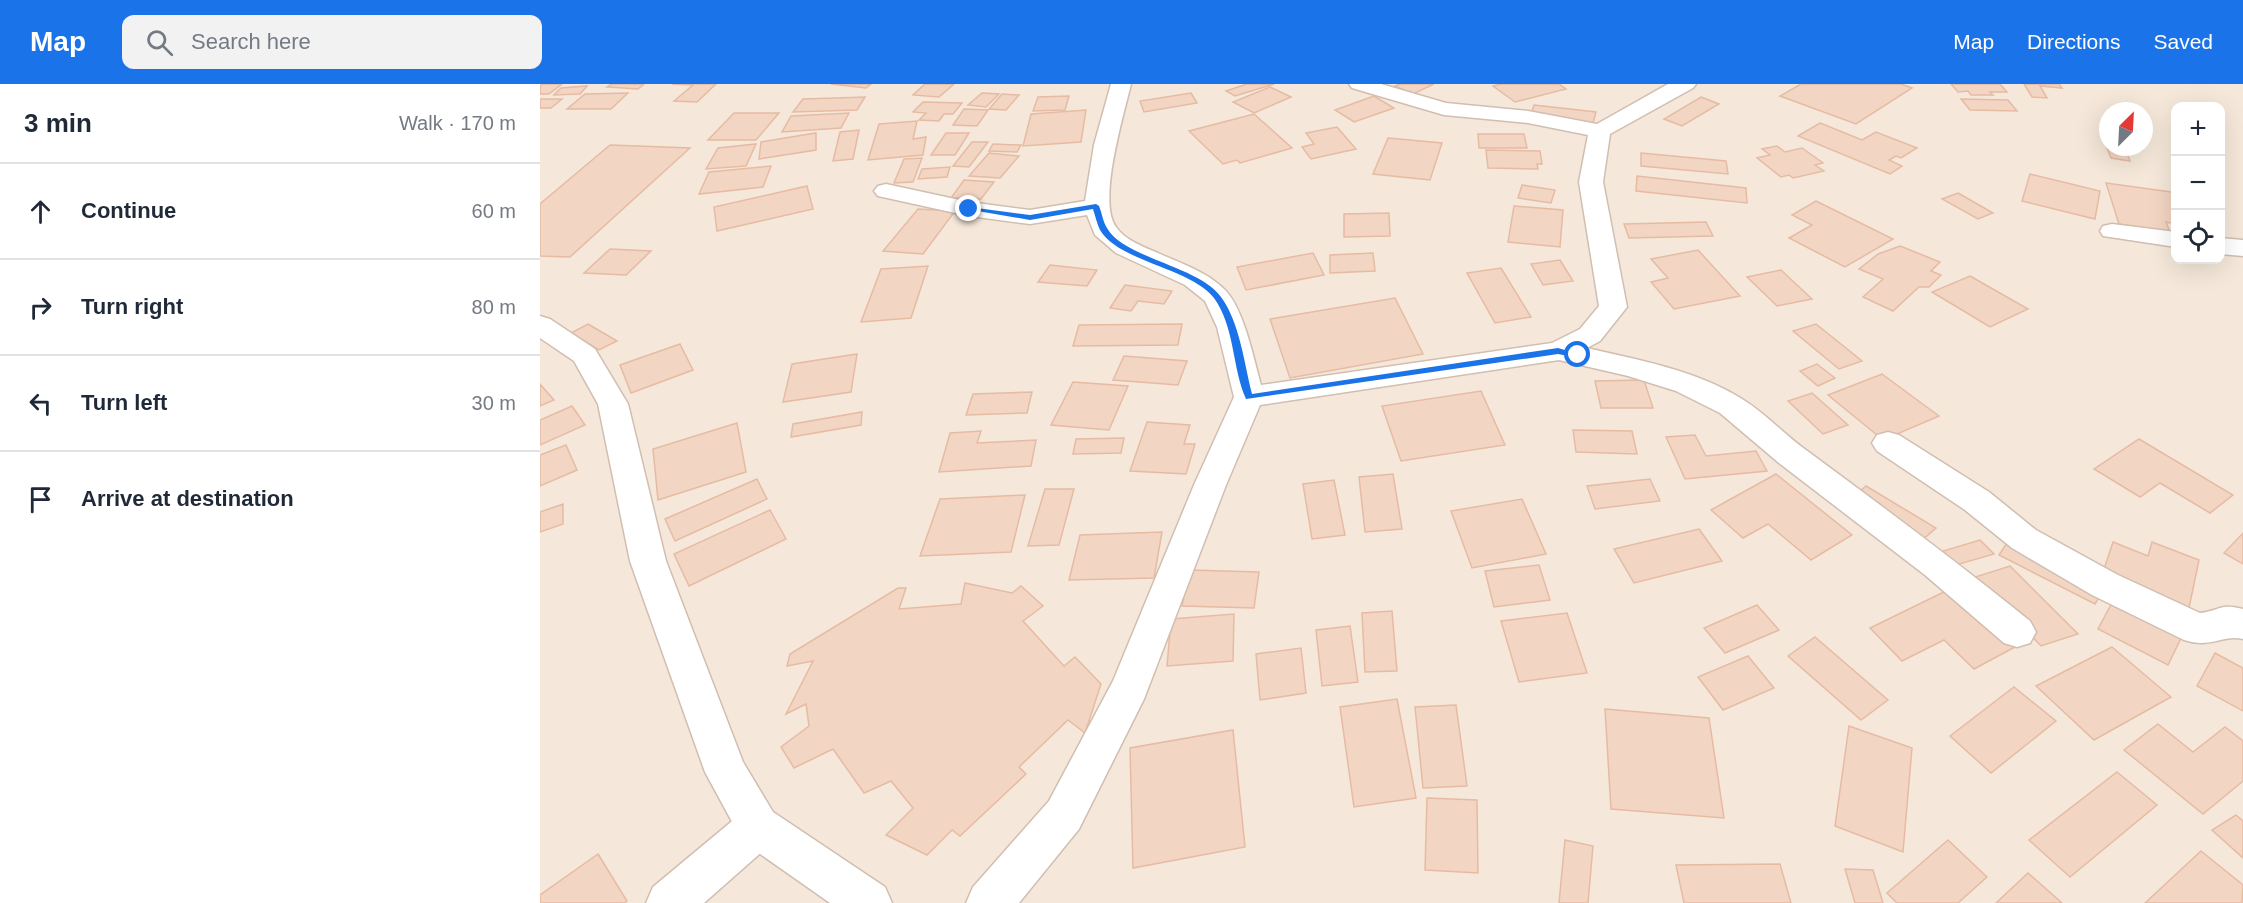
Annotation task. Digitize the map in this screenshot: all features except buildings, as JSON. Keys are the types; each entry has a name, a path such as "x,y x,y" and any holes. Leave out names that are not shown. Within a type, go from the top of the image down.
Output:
{"street":[{"path":"989,903 1064,815 1130,687 1210,486 1249,397 1231,327 1217,297 1194,279 1125,248 1104,231 1096,206 1105,145 1121,84"},
{"path":"1359,84 1444,109 1528,117 1600,131 1686,84"},
{"path":"1249,397 1558,351 1590,335 1613,307 1592,182 1600,131"},
{"path":"886,191 969,209 1030,217 1096,206"},
{"path":"2112,231 2171,239"},
{"path":"2225,246 2243,248"},
{"path":"540,325 585,355 613,404 648,561 726,772 758,827 869,903"},
{"path":"1558,351 1634,368 1686,384 1731,406 1790,455 1937,565 2017,632"},
{"path":"1887,443 1967,495 2024,538 2142,603 2197,629 2218,627 2228,620 2243,624"},
{"path":"669,903 758,827"}],"shaded area":[{"path":"540,84 2243,84 2243,903 540,903"}],"route":[{"path":"969,209 1030,217 1096,206 1104,231 1125,248 1194,279 1217,297 1231,327 1249,397 1558,351 1578,355"}]}
